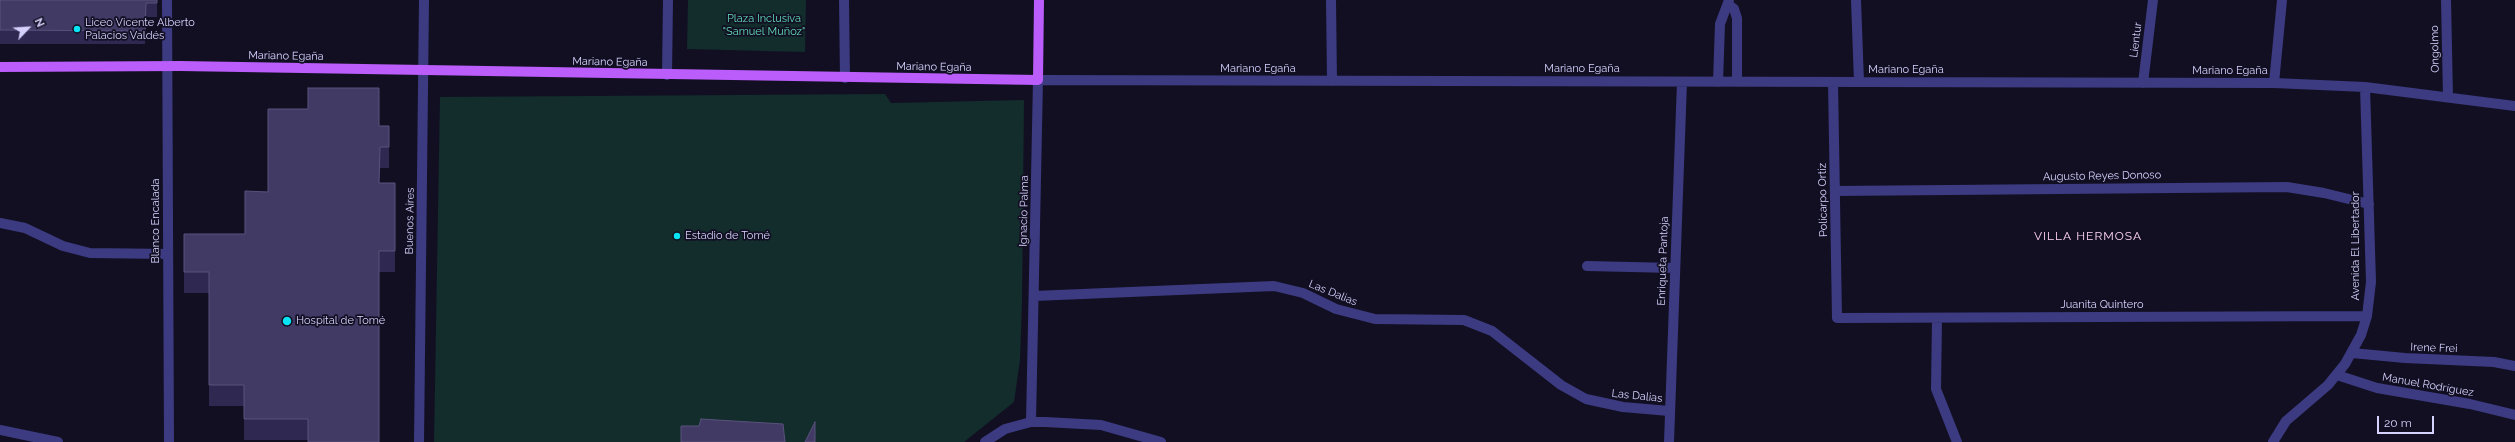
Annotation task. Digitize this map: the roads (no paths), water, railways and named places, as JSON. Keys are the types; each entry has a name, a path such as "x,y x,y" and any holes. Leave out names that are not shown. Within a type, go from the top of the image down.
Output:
{"main road":[{"name":"Ignacio Palma","path":"1038,80 1039,0"},
{"name":"Mariano Egaña","path":"0,67 167,66 1038,80"}],"street":[{"name":"Blanco Encalada","path":"167,0 169,442"},
{"name":"Buenos Aires","path":"419,442 424,0"},
{"path":"667,75 668,0"},
{"path":"844,0 844,78"},
{"path":"1331,0 1332,81"},
{"path":"1856,0 1859,82"},
{"name":"Lientur","path":"2144,83 2153,0"},
{"path":"2274,83 2282,0"},
{"name":"Ongolmo","path":"2446,0 2448,97"},
{"path":"1718,82 1720,24 1723,12 1729,2 1737,18 1737,81"},
{"name":"Mariano Egaña","path":"1038,80 2274,83 2365,87 2515,106"},
{"name":"Ignacio Palma","path":"1031,422 1038,80"},
{"name":"Enriqueta Pantoja","path":"1668,442 1682,82"},
{"name":"Policarpo Ortiz","path":"1833,82 1837,318"},
{"name":"Avenida El Libertador","path":"2273,442 2286,421 2337,375 2352,353 2367,316 2371,282 2365,87"},
{"name":"Augusto Reyes Donoso","path":"1835,191 2287,187 2324,192 2369,204"},
{"path":"0,223 25,228 63,246 90,254 168,254"},
{"path":"1587,266 1675,268"},
{"name":"Las Dalias","path":"1034,296 1274,286 1303,293 1336,309 1375,319 1464,320 1492,331 1560,385 1586,399 1623,407 1669,411"},
{"name":"Juanita Quintero","path":"1837,318 2367,316"},
{"path":"1937,318 1936,389 1957,442"},
{"name":"Irene Frei","path":"2352,353 2405,358 2494,362 2515,366"},
{"name":"Manuel Rodríguez","path":"2337,375 2377,388 2470,404 2515,416"},
{"path":"985,442 1005,429 1031,422 1101,425 1125,430 1161,442"},
{"path":"0,430 58,442"}],"place":[{"name":"Liceo Vicente Alberto Palacios Valdés","path":"77,29"},
{"name":"Estadio de Tomé","path":"677,236"},
{"name":"Hospital de Tomé","path":"287,321"}],"district":[{"name":"VILLA HERMOSA","path":"2088,236"}],"park label":[{"name":"Plaza Inclusiva \"Samuel Muñoz\"","path":"764,25"}]}
